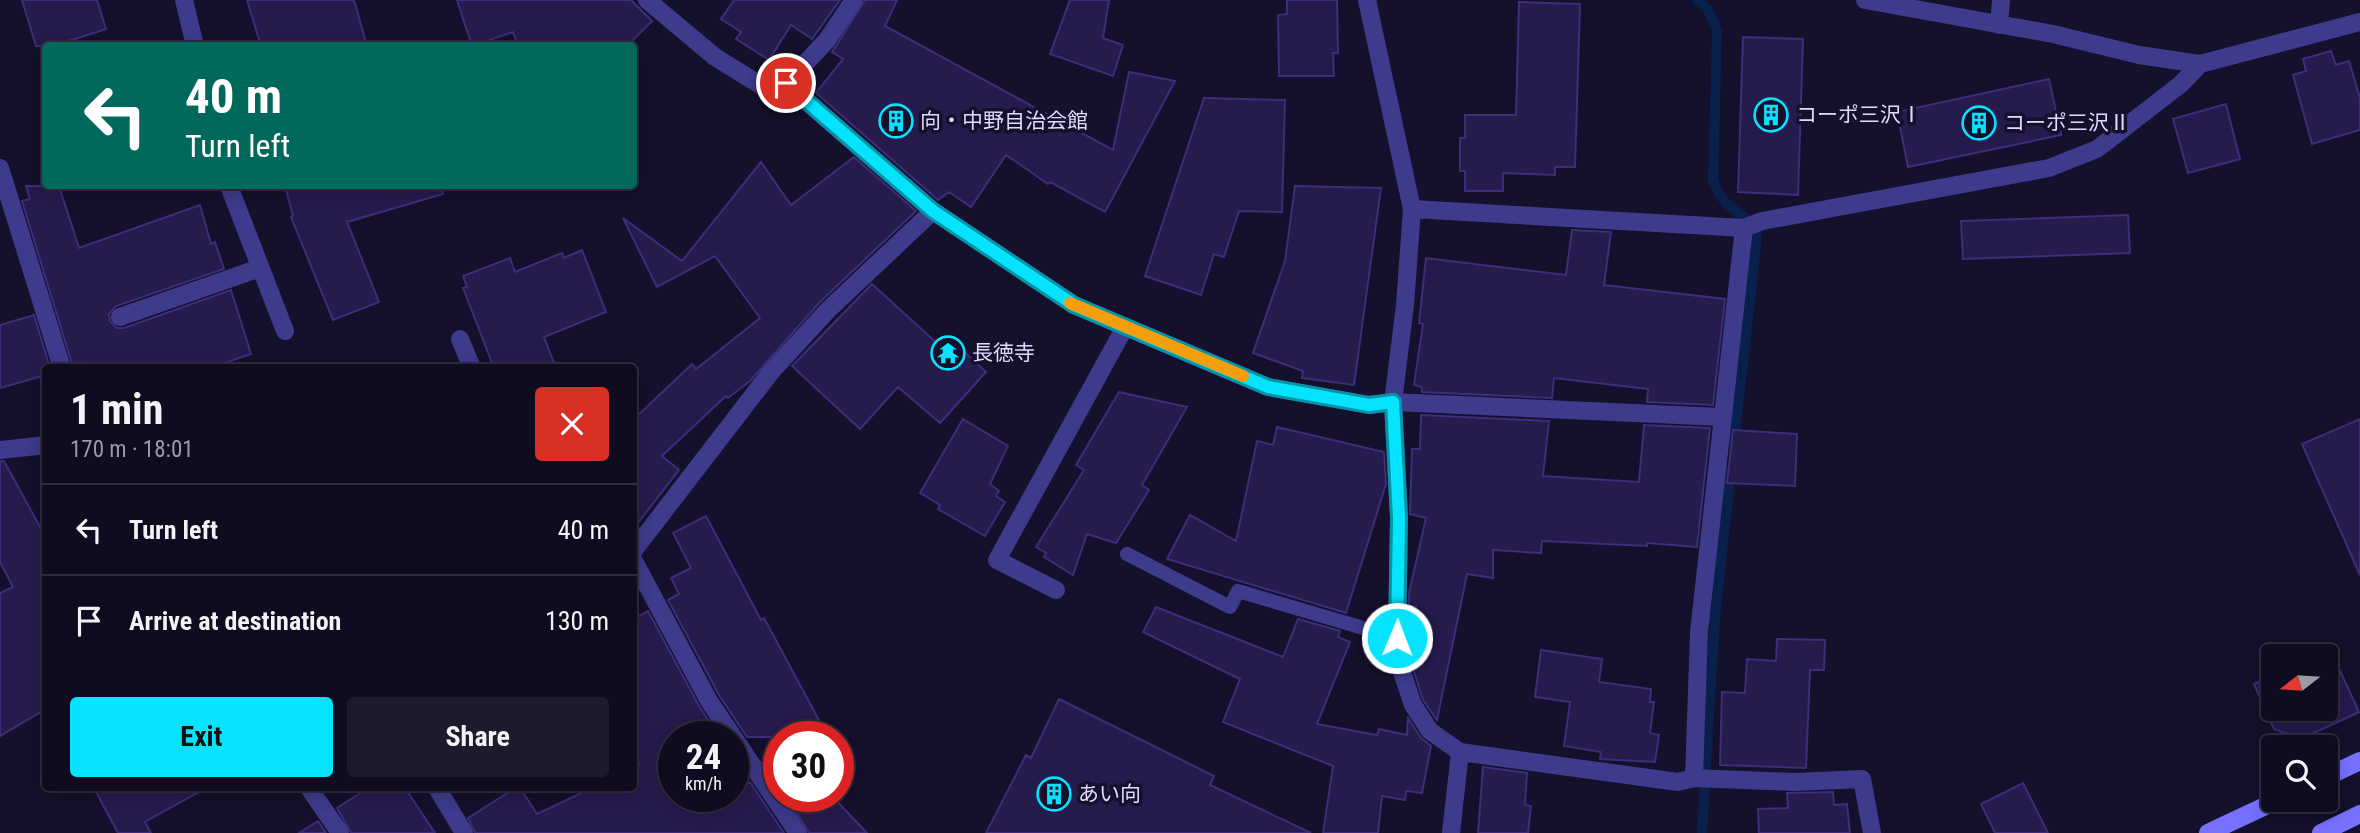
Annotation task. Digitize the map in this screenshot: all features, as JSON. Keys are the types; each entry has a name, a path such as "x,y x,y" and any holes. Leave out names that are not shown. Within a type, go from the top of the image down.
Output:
{"main road":[{"path":"2338,771 2360,761"},
{"path":"2208,833 2261,808"},
{"path":"2320,833 2360,814"}],"street":[{"path":"184,0 194,42"},
{"path":"647,0 715,57 762,86 786,83 827,40 854,0"},
{"path":"1367,0 1412,209 1405,305 1393,402 1399,518 1397,638 1400,666 1413,705 1430,732 1460,752 1678,782 1696,778 1796,782 1862,779 1872,833"},
{"path":"1866,0 2053,34 2139,55 2200,64 2360,22"},
{"path":"1999,25 2001,0"},
{"path":"1412,209 1744,228 1762,221 2049,168 2097,149 2181,84 2200,64"},
{"path":"786,83 933,211 1074,305 1268,387 1369,405 1393,402 1722,417"},
{"path":"0,168 61,364"},
{"path":"230,189 285,331"},
{"path":"637,546 771,372 828,310 933,211"},
{"path":"1696,778 1699,632 1744,228"},
{"path":"120,317 260,268"},
{"path":"1056,590 998,559 1125,327"},
{"path":"460,339 470,364"},
{"path":"0,450 42,445"},
{"path":"637,567 709,701 794,832"},
{"path":"1451,833 1460,752"},
{"path":"311,791 340,833"},
{"path":"439,791 464,833"}],"lane":[{"path":"1127,554 1230,607 1238,591 1397,638"}],"building":[{"path":"22,0 97,0 106,29 65,42 42,42 42,46 36,46"},
{"path":"247,0 354,0 366,42 260,42"},
{"path":"457,0 631,0 652,21 631,42 517,42 513,32 484,42 471,42"},
{"path":"734,0 840,0 812,39 791,25 769,60 736,39 741,32 721,19"},
{"path":"865,0 897,0 885,26 1113,150 1129,72 1175,81 1105,212 1050,182 1048,184 1006,155 971,207 949,192 938,200 816,93 843,59 832,52"},
{"path":"1070,0 1109,0 1103,38 1123,45 1113,76 1050,54"},
{"path":"1287,0 1337,0 1338,53 1333,53 1334,76 1279,76 1278,15 1287,14"},
{"path":"1519,2 1580,4 1575,167 1555,167 1555,175 1503,173 1503,191 1465,191 1465,171 1460,171 1460,138 1465,138 1465,115 1516,115"},
{"name":"コーポ三沢Ⅰ","path":"1743,37 1803,39 1798,195 1738,192"},
{"path":"2331,51 2336,65 2349,61 2360,98 2360,130 2312,144 2293,75 2306,71 2303,59"},
{"name":"コーポ三沢Ⅱ","path":"2049,79 2061,135 1908,167 1897,112"},
{"path":"1204,98 1285,100 1282,212 1239,211 1224,257 1214,254 1201,295 1145,276"},
{"path":"2226,104 2240,159 2188,173 2173,119"},
{"path":"854,157 916,211 820,302 750,381 728,398 726,396 662,456 679,470 637,524 637,416 692,364 696,369 760,318 715,256 657,287 623,218 682,261 761,162 791,205"},
{"path":"26,186 60,189 79,248 200,205 211,244 215,242 224,269 116,306 109,314 110,321 117,328 124,328 231,290 251,354 221,364 72,364 22,201 30,199"},
{"path":"1295,186 1381,188 1354,385 1302,378 1303,371 1253,353 1285,261"},
{"path":"286,189 442,189 443,194 347,222 379,302 333,320 291,217 293,216"},
{"path":"2128,215 2130,253 1963,259 1961,221"},
{"path":"1572,230 1611,232 1604,285 1725,299 1713,405 1647,402 1648,389 1554,378 1552,398 1422,392 1422,387 1414,385 1423,324 1419,323 1426,258 1566,275"},
{"path":"582,250 606,312 544,337 554,364 492,364 463,288 467,287 463,276 510,258 515,272 562,253 564,258"},
{"path":"872,284 951,356 959,347 986,372 940,423 898,387 860,429 792,366"},
{"path":"34,315 49,364 42,364 42,376 0,388 0,325"},
{"path":"1119,392 1187,407 1142,485 1149,490 1116,543 1087,534 1073,575 1044,557 1046,553 1036,547 1084,470 1076,465"},
{"path":"1421,415 1549,421 1543,476 1639,482 1644,425 1710,428 1697,547 1542,541 1541,553 1493,550 1493,578 1467,574 1437,720 1423,700 1412,665 1416,606 1409,606 1409,593 1426,518 1410,514 1412,449 1420,449"},
{"path":"963,419 1008,446 990,484 999,491 996,496 1005,502 985,536 938,509 940,505 920,493"},
{"path":"2360,419 2360,575 2302,444"},
{"path":"1277,427 1384,452 1386,484 1346,613 1167,559 1190,515 1236,541 1257,441 1273,445"},
{"path":"1733,430 1797,434 1795,486 1727,483"},
{"path":"0,461 4,461 42,531 42,711 0,736 0,593 13,587 0,562"},
{"path":"706,516 761,620 764,618 819,721 763,721 763,737 749,737 749,721 736,721 719,695 668,600 679,594 671,578 691,568 673,533"},
{"path":"1156,607 1283,657 1298,619 1340,631 1338,637 1350,642 1317,724 1377,735 1379,729 1407,735 1408,718 1421,738 1431,746 1422,793 1406,791 1405,800 1382,796 1378,833 1323,833 1333,766 1223,722 1240,679 1143,632"},
{"path":"648,611 709,721 658,721 658,812 749,812 750,782 763,802 763,812 770,812 784,833 475,833 468,818 510,791 522,791 537,814 586,791 637,791 637,617"},
{"path":"1777,639 1825,640 1824,670 1810,670 1806,768 1720,765 1722,692 1745,693 1747,659 1776,661"},
{"path":"1541,650 1602,659 1599,682 1651,689 1650,702 1654,702 1650,733 1659,735 1655,762 1600,759 1601,752 1564,746 1570,702 1535,697"},
{"path":"2338,666 2359,712 2310,735 2290,735 2274,729 2270,721 2338,721"},
{"path":"2261,681 2261,700 2254,684"},
{"path":"1059,699 1214,776 1210,785 1311,833 986,833 1026,755 1031,758"},
{"path":"1483,767 1527,773 1525,805 1531,806 1528,833 1478,833"},
{"path":"2023,783 2048,833 1995,833 1981,804"},
{"path":"96,791 201,791 145,822 151,833 118,833"},
{"path":"363,791 407,791 435,833 351,833 337,808"},
{"path":"1833,792 1834,805 1847,804 1850,833 1759,833 1758,809 1788,808 1787,793"},
{"path":"797,812 847,812 867,833 809,833"},
{"path":"318,821 326,833 299,833"}],"waterway":[{"path":"1697,0 1708,9 1717,30 1713,180 1724,200 1748,221 1757,237 1734,442"},
{"path":"1702,833 1715,618 1731,469"}],"slow traffic":[{"path":"1070,303 1243,376"}],"place":[{"name":"コーポ三沢Ⅰ","path":"1771,115"},
{"name":"向・中野自治会館","path":"896,121"},
{"name":"コーポ三沢Ⅱ","path":"1979,123"},
{"name":"長徳寺","path":"948,353"},
{"name":"あい向","path":"1054,794"}],"route":[{"path":"786,83 933,211 1074,305 1268,387 1369,405 1393,402 1399,518 1397,638"}]}
